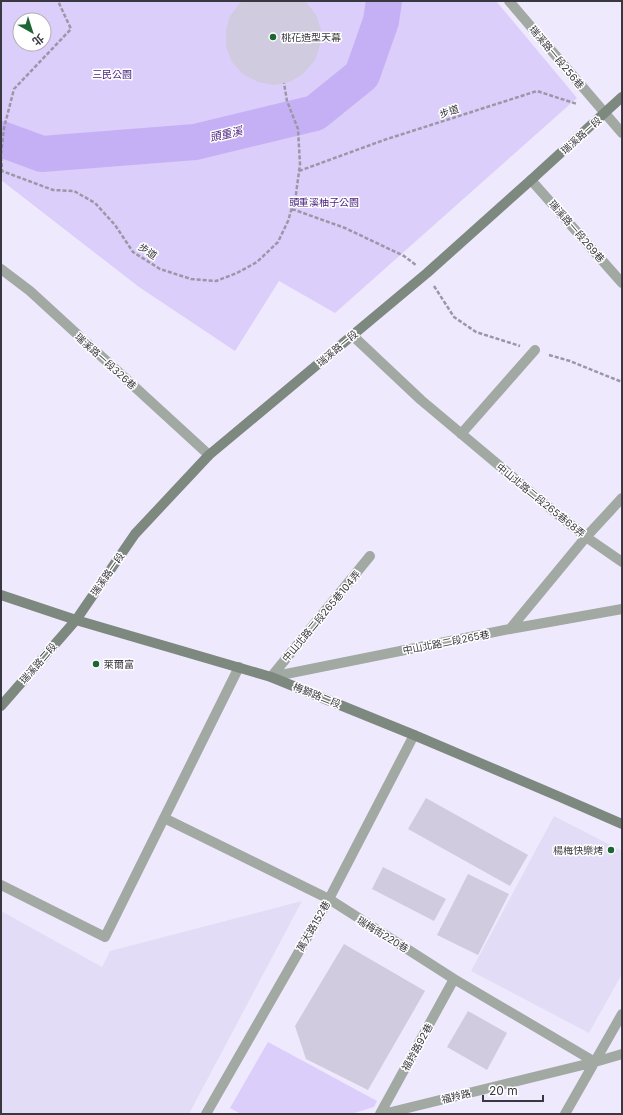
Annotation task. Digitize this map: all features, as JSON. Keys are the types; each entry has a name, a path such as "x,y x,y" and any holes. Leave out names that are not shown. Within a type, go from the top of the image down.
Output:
{"street":[{"name":"瑞溪路一段256巷","path":"509,1 622,134"},
{"name":"瑞溪路一段","path":"76,620 135,534 208,455 427,274 622,97"},
{"name":"瑞溪路一段269巷","path":"531,180 622,283"},
{"name":"瑞溪路一段326巷","path":"1,269 30,291 208,455"},
{"name":"中山北路二段265巷68弄","path":"352,335 421,400 545,504 586,537 622,562"},
{"path":"462,434 534,350"},
{"path":"510,629 586,537 622,498"},
{"name":"中山北路二段265巷104弄","path":"271,676 370,556"},
{"name":"梅獅路二段","path":"1,595 76,620 271,676 622,824"},
{"name":"中山北路二段265巷","path":"271,676 510,629 622,609"},
{"name":"瑞溪路二段","path":"1,706 76,620"},
{"path":"1,885 105,937 239,667"},
{"name":"萬大路152巷","path":"211,1113 329,899 414,735"},
{"name":"瑞梅街220巷","path":"164,818 329,899 454,979 594,1062"},
{"name":"福羚路92巷","path":"380,1114 454,979"},
{"path":"565,1114 622,1014"},
{"name":"福羚路","path":"383,1114 622,1054"}],"path":[{"path":"1,154 4,128 14,89 71,29 58,1"},
{"name":"步道","path":"1,157 2,171 53,190 74,191 95,203 115,224 133,252 160,269 191,279 216,281 237,273 257,262 278,242 288,221 296,194 300,164 298,129 287,102 284,83"},
{"name":"步道","path":"299,171 384,140 537,91 604,113"},
{"path":"292,209 345,228 404,256 427,274 454,317 476,332 570,361 622,382"}],"shaded area":[{"path":"554,816 622,851 622,974 589,1033 471,971"},
{"path":"302,901 189,1114 1,1114 1,911 102,967 110,951"}],"green space":[{"name":"頭重溪柚子公園","path":"1,1 496,1 577,98 335,313 279,281 235,351 139,287 1,180"},
{"path":"268,1042 377,1101 374,1107 351,1114 241,1114 230,1108"}],"building":[{"name":"桃花造型天幕","path":"243,1 304,1 307,3 316,15 321,30 320,45 315,60 304,73 290,82 274,85 258,82 243,74 232,62 226,47 226,30 230,16"},
{"path":"426,798 528,855 510,886 408,829"},
{"path":"383,867 446,899 434,921 372,889"},
{"path":"468,874 509,894 478,955 437,935"},
{"path":"344,944 425,991 368,1090 306,1059 295,1026"},
{"path":"468,1011 507,1033 487,1070 447,1047"}],"waterway":[{"name":"頭重溪","path":"1,139 42,154 195,142 315,113 362,75 381,21 384,1"}],"place":[{"name":"桃花造型天幕","path":"273,37"},
{"name":"萊爾富","path":"96,664"},
{"name":"楊梅快樂烤","path":"611,850"}],"park label":[{"name":"三民公園","path":"112,74"}]}
